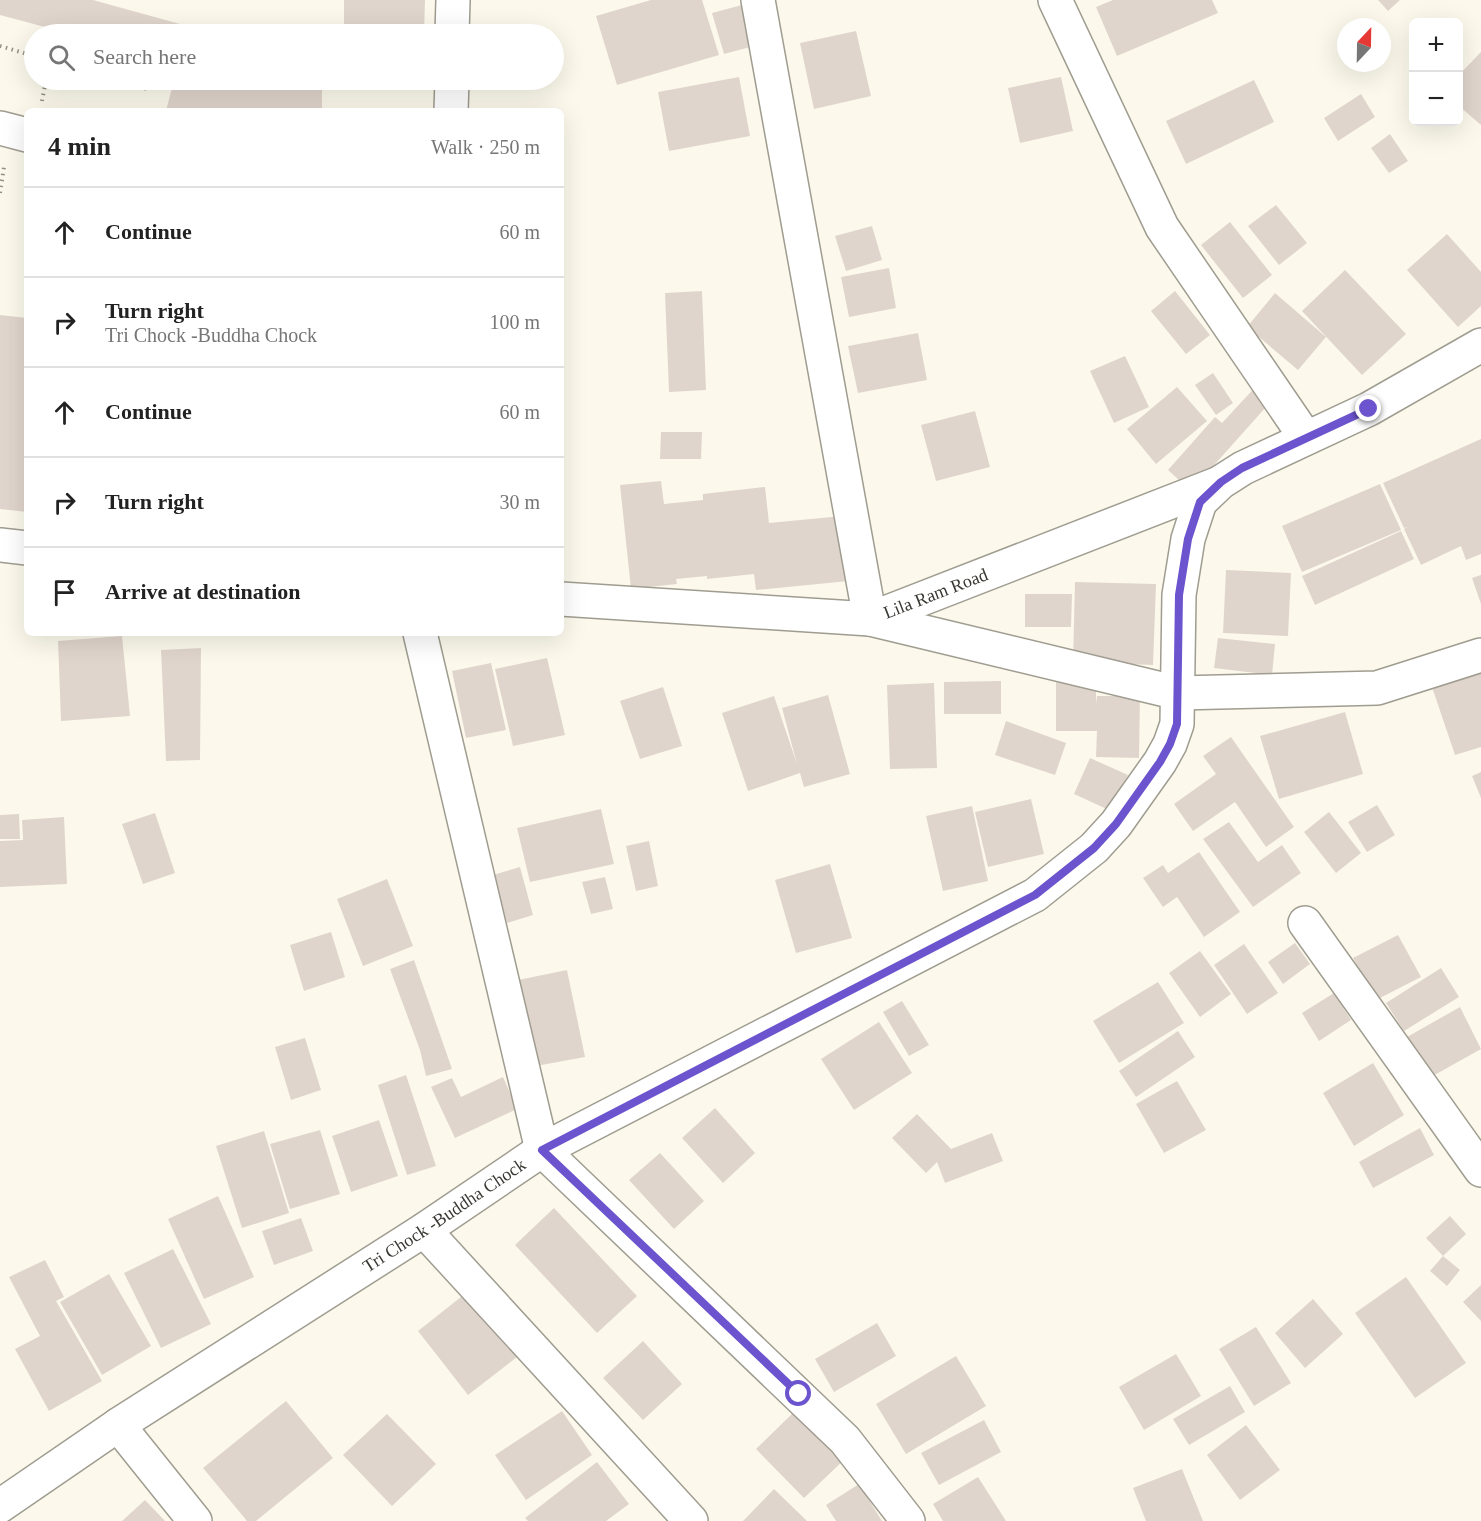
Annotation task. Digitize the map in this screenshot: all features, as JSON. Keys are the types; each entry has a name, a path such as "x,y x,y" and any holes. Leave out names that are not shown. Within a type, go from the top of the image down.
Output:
{"street":[{"path":"452,24 453,0"},
{"path":"758,0 870,619 1178,693 1377,687 1481,655"},
{"path":"1055,0 1162,227 1306,438"},
{"path":"451,108 452,90"},
{"path":"0,128 24,134"},
{"path":"1221,482 1242,468 1369,409 1481,345"},
{"name":"Lila Ram Road","path":"564,599 870,619 1221,482"},
{"name":"Tri Chock -Buddha Chock","path":"0,1506 118,1425 424,1230 542,1150 1035,895 1094,848 1116,824 1160,762 1177,724 1179,595 1188,539 1200,502 1221,482"},
{"path":"0,545 24,548"},
{"path":"421,636 542,1150 845,1440 909,1521"},
{"path":"1305,923 1481,1170"},
{"path":"424,1230 691,1521"},
{"path":"118,1425 195,1521"}],"path":[{"path":"0,46 24,53"},
{"path":"41,108 44,90"}],"building":[{"path":"0,0 93,0 180,24 34,24 0,15"},
{"path":"344,0 425,0 424,24 344,24"},
{"path":"651,0 702,0 719,55 617,85 596,16"},
{"path":"1113,0 1212,0 1218,13 1117,56 1096,7"},
{"path":"1378,0 1400,0 1388,11"},
{"path":"742,5 754,46 724,54 712,13"},
{"path":"856,31 871,96 814,109 800,43"},
{"path":"1481,52 1481,125 1463,109 1463,71"},
{"path":"739,77 750,136 669,151 658,92"},
{"path":"1061,77 1073,131 1020,143 1008,88"},
{"path":"1254,80 1274,122 1186,164 1166,121"},
{"path":"171,90 322,90 322,108 167,108"},
{"path":"1361,94 1375,117 1338,141 1324,118"},
{"path":"1390,134 1408,161 1389,173 1371,148"},
{"path":"1276,205 1307,243 1279,265 1248,226"},
{"path":"1230,222 1272,275 1243,298 1201,245"},
{"path":"872,226 882,260 846,271 835,236"},
{"path":"1447,234 1481,272 1481,306 1458,327 1407,270"},
{"path":"889,268 896,308 849,317 841,277"},
{"path":"1345,270 1406,334 1362,375 1302,311"},
{"path":"702,291 706,390 669,392 665,293"},
{"path":"1175,291 1210,335 1186,354 1151,311"},
{"path":"1275,293 1326,337 1298,370 1247,327"},
{"path":"0,315 24,318 24,512 0,509"},
{"path":"918,333 927,380 858,393 848,346"},
{"path":"1125,356 1149,407 1114,423 1090,371"},
{"path":"1213,373 1233,403 1216,415 1195,385"},
{"path":"1259,383 1275,397 1191,491 1168,470 1215,417 1222,423"},
{"path":"1177,387 1207,421 1156,464 1127,429"},
{"path":"975,411 990,467 936,481 921,425"},
{"path":"661,432 702,432 701,459 660,459"},
{"path":"1481,439 1481,554 1466,560 1461,546 1421,565 1404,529 1407,527 1404,528 1383,483"},
{"path":"661,481 664,504 703,500 703,494 765,487 769,523 842,516 849,581 756,590 754,574 707,579 707,576 676,579 677,584 631,589 620,485"},
{"path":"1380,484 1401,530 1302,572 1282,526"},
{"path":"1401,531 1414,559 1315,605 1302,576"},
{"path":"1226,570 1291,573 1288,636 1223,633"},
{"path":"1481,575 1481,604 1472,578"},
{"path":"1075,582 1156,584 1153,665 1073,662"},
{"path":"1025,594 1072,594 1071,627 1025,627"},
{"path":"122,636 130,716 61,721 58,641"},
{"path":"1218,638 1275,644 1272,675 1214,668"},
{"path":"201,648 200,760 166,761 161,650"},
{"path":"547,658 565,735 513,746 495,669"},
{"path":"491,663 506,730 466,738 452,671"},
{"path":"1481,670 1481,747 1455,755 1432,687"},
{"path":"1056,679 1096,679 1096,704 1097,696 1140,696 1139,758 1096,757 1097,731 1056,731"},
{"path":"1001,681 1001,714 944,714 944,682"},
{"path":"934,683 937,768 890,769 887,685"},
{"path":"663,687 682,746 640,759 620,701"},
{"path":"828,695 850,774 804,787 800,773 748,791 722,713 774,696 797,764 782,708"},
{"path":"1345,712 1363,774 1279,799 1260,736"},
{"path":"1006,721 1066,743 1055,775 995,755"},
{"path":"1231,737 1294,827 1266,847 1235,802 1193,831 1174,804 1216,774 1203,756"},
{"path":"1090,758 1128,775 1111,811 1074,794"},
{"path":"1481,772 1481,798 1472,776"},
{"path":"1031,799 1044,854 988,867 975,812"},
{"path":"1377,805 1395,835 1367,852 1348,822"},
{"path":"972,806 988,881 943,891 926,816"},
{"path":"601,809 614,864 530,882 517,828"},
{"path":"1329,812 1361,853 1336,873 1304,832"},
{"path":"155,813 175,873 143,884 122,824"},
{"path":"19,814 20,839 0,839 0,815"},
{"path":"64,817 67,884 0,887 0,841 23,840 22,820"},
{"path":"1229,822 1258,862 1282,845 1301,873 1253,907 1203,839"},
{"path":"649,841 658,886 636,891 626,846"},
{"path":"1199,852 1240,912 1204,937 1177,897 1163,907 1143,878 1163,865 1168,873"},
{"path":"830,864 852,938 796,953 775,880"},
{"path":"520,867 533,915 507,923 493,875"},
{"path":"605,877 613,909 591,914 582,882"},
{"path":"387,879 413,946 363,966 337,899"},
{"path":"331,932 345,977 304,991 290,945"},
{"path":"1398,935 1421,977 1376,1000 1353,958"},
{"path":"1295,943 1310,964 1283,984 1268,962"},
{"path":"1244,944 1278,993 1247,1014 1214,965"},
{"path":"1200,951 1231,994 1200,1017 1169,973"},
{"path":"414,960 452,1069 426,1076 420,1050 390,969"},
{"path":"1441,968 1459,997 1404,1031 1386,1003"},
{"path":"567,970 585,1057 536,1066 518,980"},
{"path":"1158,982 1184,1023 1119,1063 1093,1021"},
{"path":"1334,993 1351,1020 1319,1041 1302,1013"},
{"path":"902,1001 929,1045 909,1056 883,1012"},
{"path":"1460,1007 1481,1049 1431,1077 1407,1037"},
{"path":"879,1022 912,1073 854,1110 821,1059"},
{"path":"1178,1031 1195,1057 1136,1097 1119,1071"},
{"path":"305,1038 321,1090 291,1100 275,1047"},
{"path":"1373,1063 1404,1115 1354,1146 1323,1093"},
{"path":"406,1075 436,1166 407,1175 378,1085"},
{"path":"503,1077 517,1109 455,1138 431,1087 452,1078 461,1097"},
{"path":"1177,1081 1206,1130 1164,1153 1136,1104"},
{"path":"715,1108 755,1153 723,1183 682,1138"},
{"path":"917,1114 951,1149 992,1133 1003,1161 945,1183 937,1162 926,1173 892,1138"},
{"path":"379,1120 398,1176 351,1192 332,1136"},
{"path":"1420,1128 1434,1155 1373,1188 1359,1162"},
{"path":"320,1130 340,1194 290,1209 270,1144"},
{"path":"264,1131 289,1213 242,1228 216,1146"},
{"path":"660,1153 704,1201 674,1229 629,1180"},
{"path":"218,1196 254,1277 204,1299 168,1219"},
{"path":"554,1208 637,1296 597,1333 515,1245"},
{"path":"1450,1216 1466,1234 1443,1256 1426,1238"},
{"path":"301,1218 313,1251 274,1265 262,1231"},
{"path":"173,1249 211,1324 161,1348 124,1273"},
{"path":"1443,1256 1460,1270 1447,1286 1430,1271"},
{"path":"45,1260 64,1297 56,1301 102,1381 49,1411 15,1349 40,1336 9,1277"},
{"path":"109,1274 151,1346 102,1375 60,1302"},
{"path":"1406,1277 1466,1363 1415,1398 1355,1313"},
{"path":"1481,1285 1481,1321 1463,1302"},
{"path":"466,1293 517,1357 468,1395 418,1331"},
{"path":"1313,1299 1343,1334 1305,1368 1275,1333"},
{"path":"877,1323 896,1356 834,1392 815,1359"},
{"path":"1256,1327 1291,1383 1254,1406 1219,1349"},
{"path":"643,1341 682,1384 643,1420 603,1378"},
{"path":"1176,1354 1201,1396 1144,1430 1119,1387"},
{"path":"956,1356 986,1406 906,1454 876,1404"},
{"path":"1230,1386 1245,1412 1189,1445 1173,1419"},
{"path":"286,1401 333,1458 256,1521 247,1521 203,1468"},
{"path":"798,1408 846,1458 804,1498 756,1449"},
{"path":"562,1411 592,1455 526,1500 495,1455"},
{"path":"387,1414 436,1464 392,1506 343,1455"},
{"path":"984,1420 1001,1452 939,1485 921,1453"},
{"path":"1246,1425 1280,1470 1240,1500 1207,1455"},
{"path":"597,1462 629,1504 606,1521 528,1521 525,1518"},
{"path":"1182,1469 1203,1521 1146,1521 1133,1488"},
{"path":"978,1477 1006,1521 943,1521 933,1504"},
{"path":"859,1484 882,1521 836,1521 826,1505"},
{"path":"774,1489 807,1521 743,1521"},
{"path":"145,1500 165,1521 122,1521"}],"route":[{"path":"799,1394 542,1150 1035,895 1094,848 1116,824 1135,793 1160,762 1177,724 1179,595 1188,539 1200,502 1221,482 1242,468 1369,409"}]}
